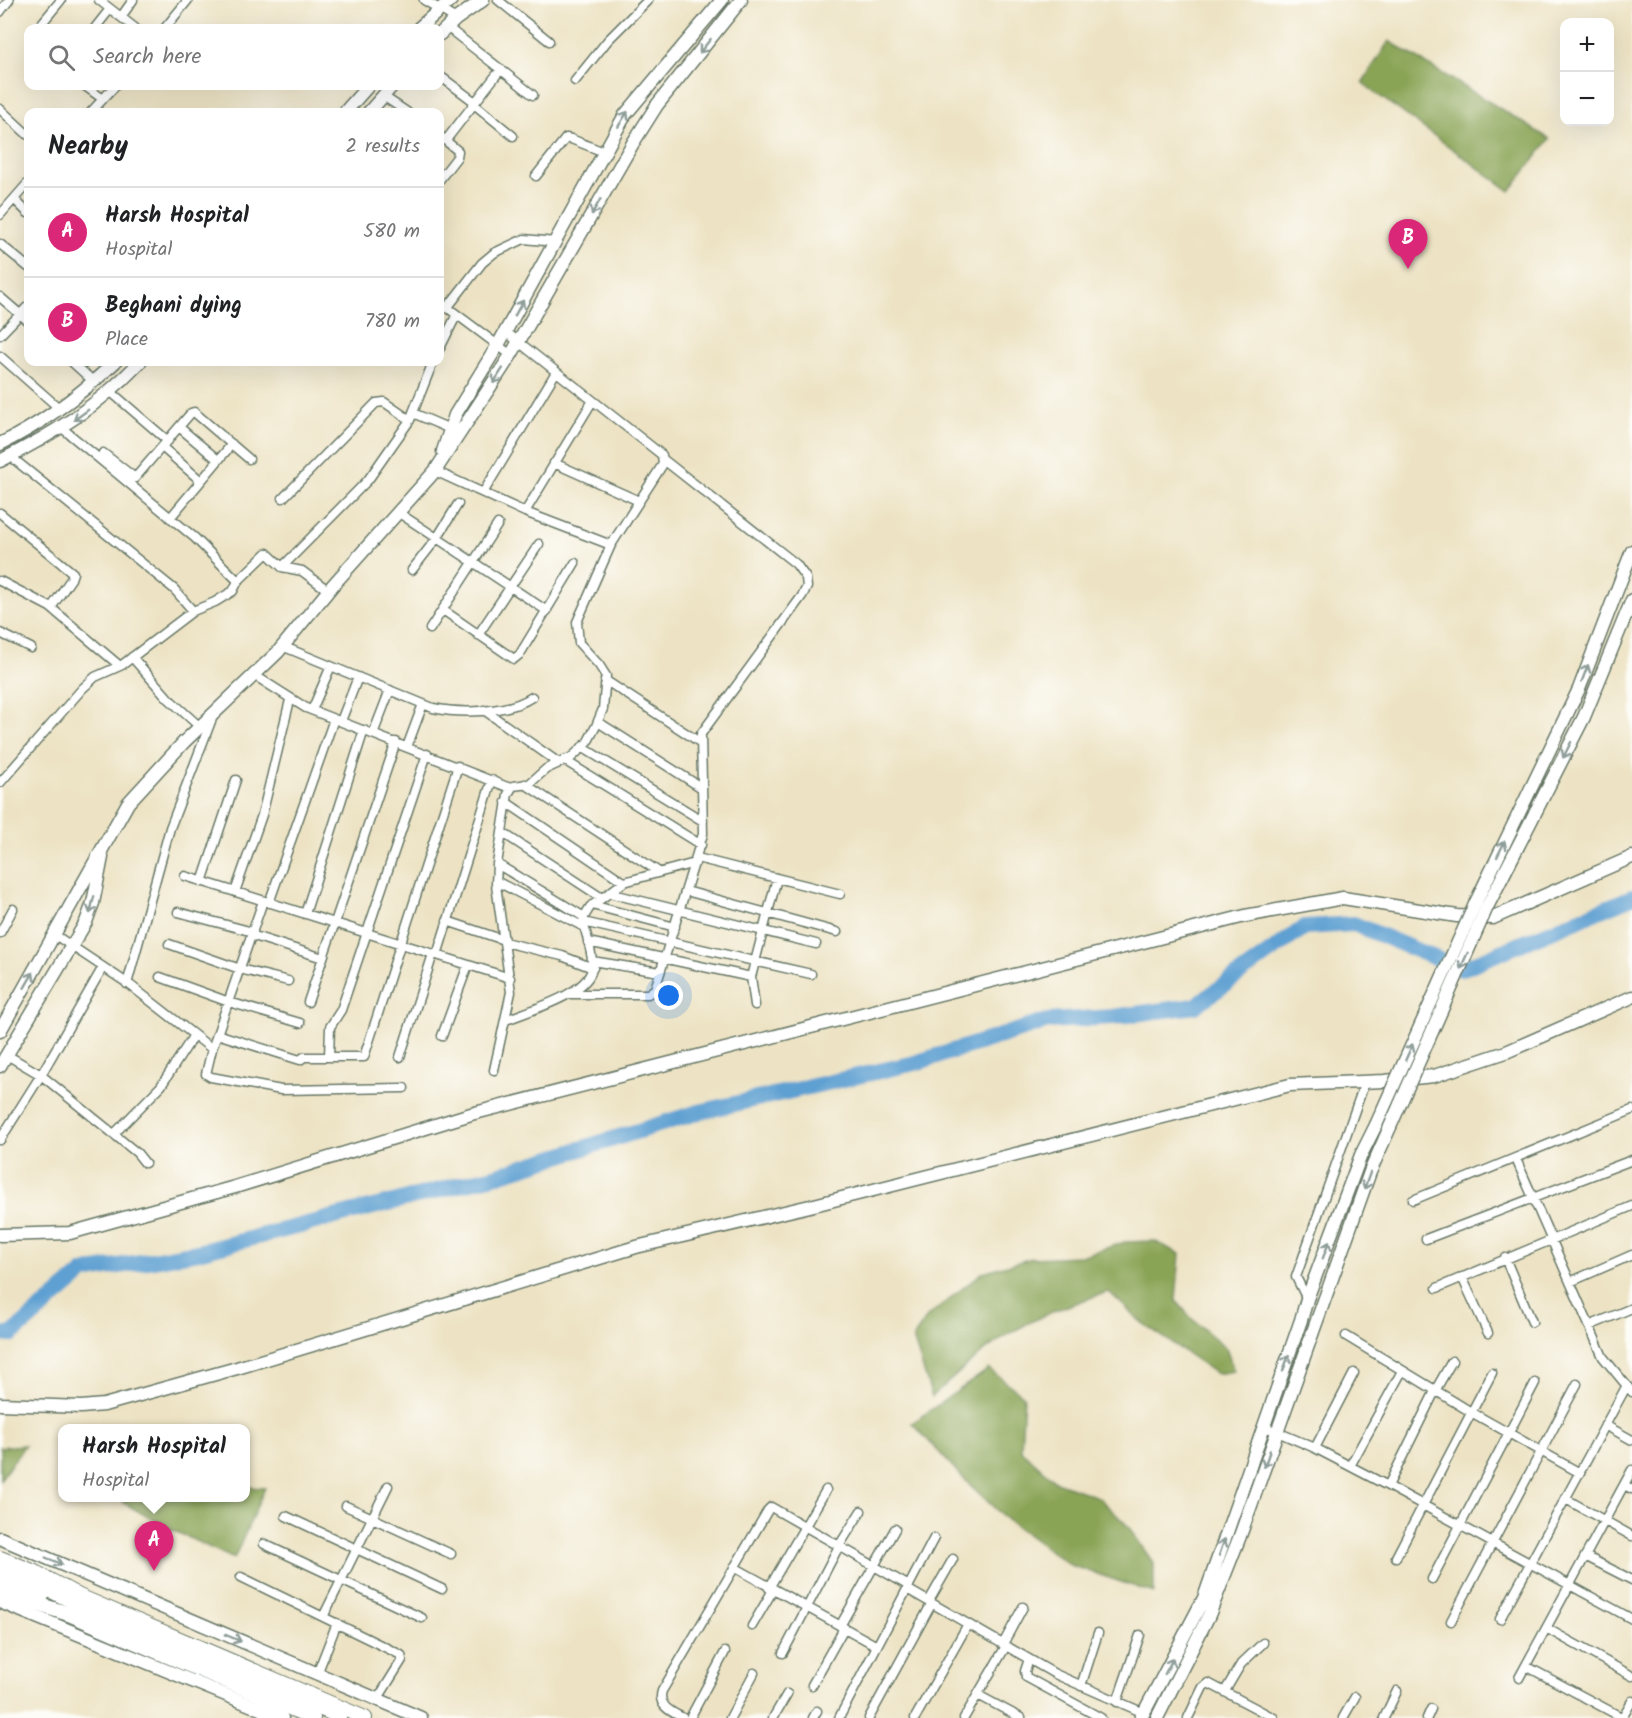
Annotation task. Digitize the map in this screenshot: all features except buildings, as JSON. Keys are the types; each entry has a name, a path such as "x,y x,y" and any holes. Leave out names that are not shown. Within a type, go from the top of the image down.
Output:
{"main road":[{"path":"0,1558 35,1572 79,1596 365,1718"},
{"path":"0,1589 69,1614 313,1718"}],"street":[{"path":"0,12 9,0"},
{"path":"41,24 62,0"},
{"path":"99,0 130,24"},
{"path":"121,17 133,0"},
{"path":"168,24 188,0"},
{"path":"424,0 440,9 448,26 533,95"},
{"path":"423,24 451,0"},
{"path":"448,26 483,0"},
{"path":"498,0 549,41"},
{"path":"575,81 608,40 648,0"},
{"path":"435,471 455,415 506,332 625,115 722,0"},
{"path":"0,1031 128,803 200,727 282,646 435,471 511,356 657,105 741,0"},
{"path":"98,24 110,9"},
{"path":"444,136 501,69"},
{"path":"444,79 513,136"},
{"path":"91,90 103,99"},
{"path":"95,108 111,90"},
{"path":"349,108 364,90"},
{"path":"372,108 388,90"},
{"path":"383,96 401,108"},
{"path":"0,109 24,131"},
{"path":"536,176 566,138 604,152"},
{"path":"444,140 458,151 457,157 444,171"},
{"path":"0,215 24,188"},
{"path":"0,200 24,211"},
{"path":"444,304 494,253 524,239 555,242"},
{"path":"0,244 24,264"},
{"path":"0,297 24,317"},
{"path":"444,306 511,356"},
{"path":"0,335 24,311"},
{"path":"444,340 456,316"},
{"path":"506,332 796,564 806,578 807,587 701,734 703,821 701,845 655,989 651,994 570,994"},
{"path":"0,356 60,409"},
{"path":"76,366 94,382"},
{"path":"3,439 60,409 111,366"},
{"path":"136,366 110,391 62,428 5,459 174,589 193,611"},
{"path":"282,567 368,480 412,416 431,366"},
{"path":"483,493 556,372"},
{"path":"110,391 201,481"},
{"path":"284,498 376,404 384,402 412,416 450,429"},
{"path":"525,512 592,402"},
{"path":"103,453 135,478 191,413 196,413 249,459"},
{"path":"179,427 219,459"},
{"path":"62,428 202,545 238,581"},
{"path":"170,518 231,444"},
{"path":"254,675 290,699 312,710 510,788 529,784 546,770 572,757 587,743 598,722 603,709 606,676 579,644 577,622 611,545 664,460"},
{"path":"554,463 639,501"},
{"path":"435,471 525,512 611,545"},
{"path":"412,570 437,538 458,504"},
{"path":"0,513 73,573 51,608"},
{"path":"399,513 547,611"},
{"path":"430,629 498,524"},
{"path":"478,635 539,544"},
{"path":"683,1718 667,1709 662,1703 660,1697 662,1691 771,1508 874,1566 930,1602 1055,1674 1143,1715 1206,1608 1263,1426 1361,1155 1481,905 1579,689 1632,551"},
{"path":"0,783 82,689 95,678 120,666 193,611 233,591 238,581 267,552 282,567 302,571 328,591"},
{"path":"443,610 514,658 520,654 576,563"},
{"path":"0,581 51,608 120,666"},
{"path":"1157,1718 1240,1536 1370,1172 1481,905 1587,710 1632,600"},
{"path":"0,633 31,648"},
{"path":"282,646 423,704 448,711 484,710 522,704 532,697"},
{"path":"132,657 168,698 200,727"},
{"path":"312,710 331,666"},
{"path":"358,677 338,720 252,933 212,1049 206,1074 211,1077 281,1090 404,1088"},
{"path":"605,680 701,742"},
{"path":"305,914 369,732 390,690"},
{"path":"235,892 262,815 290,699"},
{"path":"407,747 423,704"},
{"path":"484,710 561,762 701,845"},
{"path":"127,984 170,828 215,713"},
{"path":"598,722 702,788"},
{"path":"308,1002 396,742"},
{"path":"582,747 703,821"},
{"path":"329,1057 330,1027 341,1010 426,754"},
{"path":"217,1034 300,1060 304,1057 364,1057 458,766"},
{"path":"202,882 236,780"},
{"path":"400,1056 447,921 492,780"},
{"path":"525,784 659,872"},
{"path":"494,1070 511,999 496,881 506,802 510,788"},
{"path":"506,802 624,882"},
{"path":"503,833 605,896 680,910 816,944"},
{"path":"0,1066 90,913 104,847"},
{"path":"0,1235 70,1233 235,1187 471,1114 1245,916 1343,898 1456,916 1492,918 1632,857"},
{"path":"506,1020 570,994 587,980 592,964 584,922 592,905 624,882 696,860 840,894"},
{"path":"497,864 584,922"},
{"path":"185,876 510,978"},
{"path":"755,1005 752,977 777,878"},
{"path":"496,881 584,922 811,974"},
{"path":"686,891 837,932"},
{"path":"592,905 675,927"},
{"path":"0,933 13,909"},
{"path":"178,912 252,933 323,958"},
{"path":"447,921 504,941 592,964 660,972"},
{"path":"55,935 127,984 212,1049"},
{"path":"588,942 752,977"},
{"path":"169,944 240,969 288,981"},
{"path":"442,1036 468,965"},
{"path":"0,1140 103,967"},
{"path":"160,977 229,1002 300,1023"},
{"path":"0,1404 81,1407 104,1405 237,1368 636,1247 810,1206 1290,1085 1424,1078 1442,1074 1506,1052 1632,997"},
{"path":"114,1134 161,1086 194,1035"},
{"path":"7,1055 41,1074 146,1163"},
{"path":"1306,1302 1296,1278 1365,1082"},
{"path":"1413,1200 1632,1110"},
{"path":"1500,1618 1605,1425 1629,1390 1603,1357 1516,1159"},
{"path":"1426,1239 1632,1160"},
{"path":"1437,1288 1632,1206"},
{"path":"1570,1282 1632,1256"},
{"path":"1505,1258 1533,1322"},
{"path":"1462,1277 1488,1333"},
{"path":"1589,1326 1632,1308"},
{"path":"1346,1336 1435,1391 1580,1473"},
{"path":"1388,1486 1452,1361"},
{"path":"1350,1466 1402,1371"},
{"path":"1315,1448 1354,1373"},
{"path":"1396,1557 1492,1373"},
{"path":"1432,1579 1535,1383"},
{"path":"1451,1621 1577,1384"},
{"path":"1605,1425 1632,1440"},
{"path":"1263,1426 1315,1448 1425,1505 1632,1619"},
{"path":"1520,1678 1604,1521 1628,1487 1632,1470"},
{"path":"323,1617 388,1486"},
{"path":"752,1626 826,1490"},
{"path":"1566,1499 1632,1536"},
{"path":"346,1506 451,1554"},
{"path":"783,1653 839,1546 861,1511"},
{"path":"286,1516 442,1589"},
{"path":"812,1685 896,1528"},
{"path":"0,1538 421,1718"},
{"path":"839,1718 934,1538"},
{"path":"264,1544 422,1618"},
{"path":"1585,1556 1632,1580"},
{"path":"869,1718 953,1559"},
{"path":"734,1567 877,1646"},
{"path":"0,1569 89,1611 340,1718"},
{"path":"241,1577 401,1655 402,1660 378,1700"},
{"path":"0,1580 89,1611"},
{"path":"0,1602 282,1718"},
{"path":"964,1718 1023,1607"},
{"path":"317,1674 337,1623"},
{"path":"915,1718 968,1624"},
{"path":"1546,1628 1632,1676"},
{"path":"1081,1686 1098,1633"},
{"path":"1117,1702 1140,1635"},
{"path":"1225,1691 1241,1664 1263,1643"},
{"path":"690,1718 725,1652"},
{"path":"1029,1659 1025,1671 1026,1677 1101,1718"},
{"path":"1526,1666 1623,1718 1632,1701"},
{"path":"730,1718 754,1673"},
{"path":"1188,1718 1206,1684 1211,1683 1274,1718"},
{"path":"1384,1718 1397,1691"},
{"path":"773,1718 787,1694"},
{"path":"978,1695 1018,1717"},
{"path":"1343,1718 1355,1697"}],"green space":[{"path":"1389,41 1550,139 1510,191 1362,83"},
{"path":"1154,1241 1180,1254 1176,1300 1190,1317 1226,1348 1234,1371 1217,1374 1141,1322 1109,1292 1054,1311 1010,1333 975,1358 932,1397 913,1338 928,1316 983,1272 1032,1258 1081,1256 1125,1242"},
{"path":"989,1369 1024,1396 1021,1450 1056,1482 1098,1497 1128,1526 1154,1564 1154,1593 1070,1565 1007,1520 963,1478 912,1423"},
{"path":"25,1445 0,1480 0,1447"},
{"path":"250,1487 265,1488 234,1559 168,1528 122,1502 250,1502"}],"waterway":[{"path":"0,1334 11,1335 84,1272 198,1252 498,1175 699,1112 915,1063 1048,1021 1112,1017 1195,1006 1305,927 1354,924 1461,969 1632,897"}],"place":[{"name":"Beghani dying","path":"1408,269"},
{"name":"Harsh Hospital","path":"154,1571"}]}
